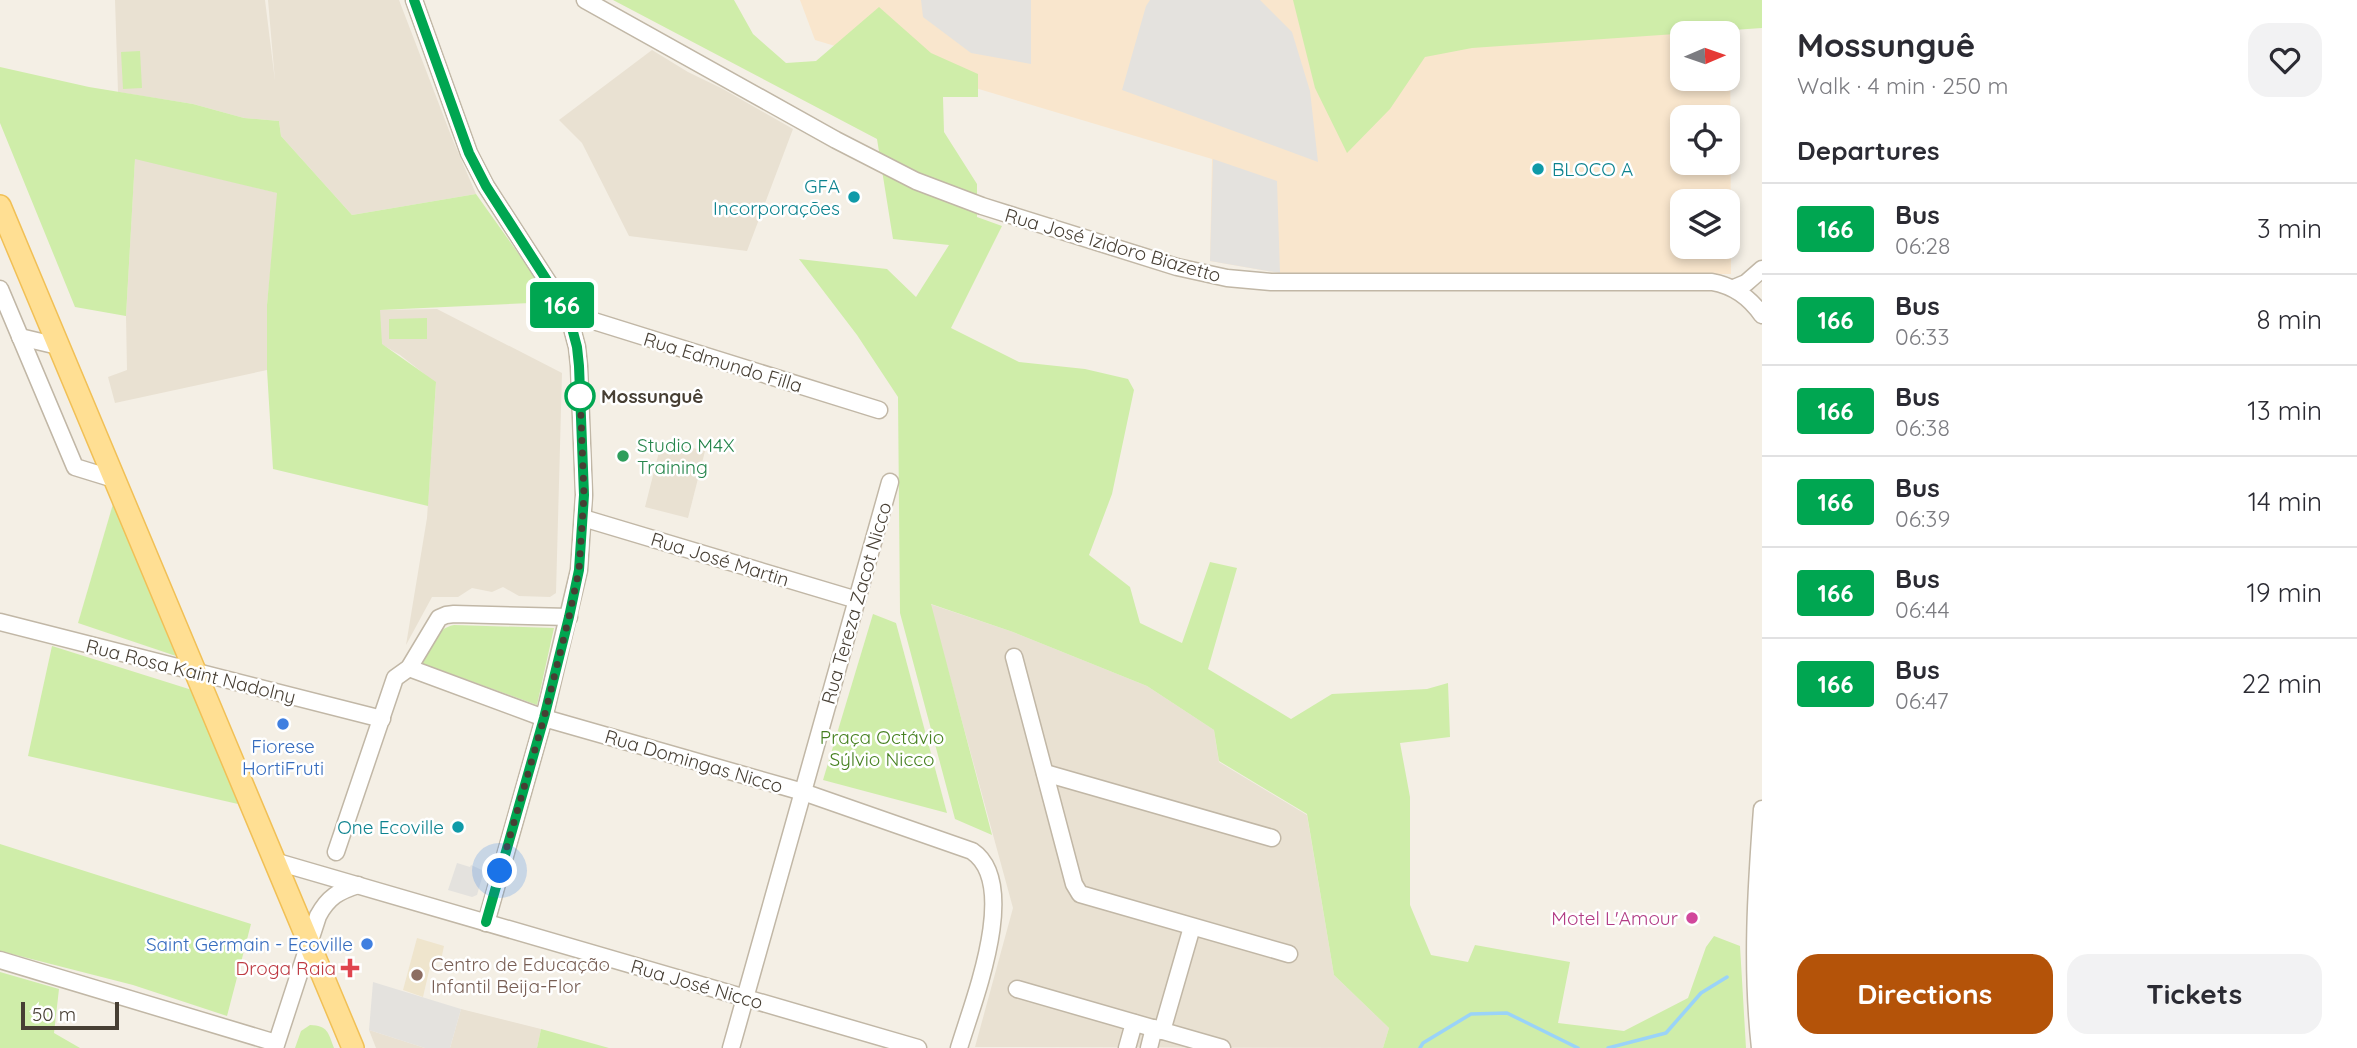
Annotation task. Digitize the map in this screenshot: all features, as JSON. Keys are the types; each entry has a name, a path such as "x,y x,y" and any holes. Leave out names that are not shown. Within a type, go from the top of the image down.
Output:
{"main road":[{"path":"0,206 353,1048"}],"street":[{"path":"414,0 460,131 478,172 568,313 579,366 583,518 579,570 544,718 486,922"},
{"name":"Rua José Izidoro Biazetto","path":"585,0 836,140 916,181 1020,218 1177,267 1227,278 1271,282 1689,281 1712,282 1734,288"},
{"path":"1734,288 1746,283 1762,269"},
{"path":"1734,288 1762,315"},
{"path":"0,289 75,467 114,479"},
{"name":"Rua Edmundo Filla","path":"568,313 879,410"},
{"path":"20,337 58,346"},
{"name":"Rua Tereza Zacot Nicco","path":"731,1048 890,482"},
{"name":"Rua José Martin","path":"583,518 857,600"},
{"path":"336,852 396,678 409,668 439,618 446,615 569,617"},
{"name":"Rua Rosa Kaint Nadolny","path":"0,622 382,719"},
{"path":"1014,657 1074,884 1080,894 1289,954"},
{"name":"Rua Domingas Nicco","path":"409,668 544,718 803,792 978,855 991,888 992,933 959,1048"},
{"path":"1045,773 1272,838"},
{"path":"1760,1048 1758,922 1762,809"},
{"name":"Rua José Nicco","path":"274,861 918,1048"},
{"path":"0,960 275,1045 318,916 333,895 358,886"},
{"path":"1149,1048 1158,1030 1192,927"},
{"path":"1017,989 1222,1048"},
{"path":"1127,1048 1134,1023"}],"shaded area":[{"path":"115,0 265,0 275,81 268,0 399,0 476,194 352,215 281,136 279,121 244,118 193,104 118,92"},
{"path":"800,0 1730,0 1730,21 1670,21 1670,91 1730,91 1730,105 1670,105 1670,175 1731,175 1731,189 1670,189 1670,259 1731,259 1731,274 1280,273 1210,261 1212,159 815,40"},
{"path":"921,0 1031,0 1031,64 971,53 923,17"},
{"path":"1150,0 1260,0 1292,32 1310,91 1318,162 1122,90"},
{"path":"652,50 793,129 747,251 629,236 582,143 559,120"},
{"path":"135,158 278,193 267,305 267,370 115,403 108,377 127,370 126,316"},
{"path":"1213,159 1277,181 1280,273 1210,261"},
{"path":"437,309 562,373 556,593 550,597 519,596 503,587 492,592 472,588 458,597 432,597 406,645 427,518 436,383 381,344 379,310"},
{"path":"662,440 705,451 688,518 645,507"},
{"path":"930,604 1013,632 1147,686 1214,730 1219,762 1307,815 1334,975 1389,1028 1383,1048 975,1047 1013,908"},
{"path":"457,863 484,871 477,895 472,897 448,890"},
{"name":"Centro de Educação Infantil Beija-Flor","path":"417,938 444,946 441,960 432,958 423,997 403,990"},
{"path":"373,982 461,1009 450,1048 425,1048 369,1030"},
{"path":"461,1009 541,1029 537,1048 450,1048"},
{"path":"369,1030 425,1048 376,1048"}],"green space":[{"path":"613,0 734,0 753,34 786,63 816,61 879,7 931,53 978,74 978,97 943,97 944,132 977,184 977,217 1002,226 951,328 1019,362 1085,369 1128,379 1134,390 1112,494 1089,555 1130,587 1140,623 1182,643 1210,562 1237,568 1208,669 1291,719 1332,694 1427,689 1448,683 1450,737 1400,743 1410,797 1410,905 1431,955 1468,962 1475,945 1570,962 1558,1023 1624,1031 1688,998 1706,947 1714,936 1740,946 1746,1048 1383,1048 1389,1028 1334,975 1307,814 1219,761 1214,730 1147,686 1013,632 931,604 992,835 955,819 900,613 898,397 857,335 799,259 887,269 916,297 949,245 893,239 877,139"},
{"path":"1293,0 1762,0 1762,28 1740,30 1740,21 1670,21 1670,34 1472,48 1425,57 1390,109 1347,153 1315,88"},
{"path":"140,51 142,88 123,89 121,52"},
{"path":"0,67 89,87 193,104 244,118 279,121 281,136 352,215 476,194 553,302 380,310 382,344 436,382 428,506 273,469 267,370 267,305 277,193 135,159 126,316 75,307 0,123"},
{"path":"427,318 427,339 389,339 389,319"},
{"path":"113,504 176,656 78,623"},
{"name":"Praça Octávio Sýlvio Nicco","path":"873,614 896,623 947,813 823,780"},
{"path":"454,625 554,628 537,705 421,663 438,634"},
{"path":"52,646 192,690 238,804 28,756"},
{"path":"0,844 251,924 227,1016 133,985 0,951"},
{"path":"0,972 59,989 54,1033 80,1048 0,1048"},
{"path":"310,1025 326,1031 334,1048 295,1048 301,1031"},
{"path":"541,1029 609,1048 537,1048"}],"waterway":[{"path":"1608,1048 1666,1033 1701,993 1727,977"},
{"path":"1420,1048 1423,1043 1471,1014 1507,1013 1578,1048"}],"bus line":[{"name":"166","path":"414,0 469,153 486,186 568,313 579,366 584,495 579,570 544,718 486,922"}],"place":[{"name":"BLOCO A","path":"1538,169"},
{"name":"GFA Incorporações","path":"854,197"},
{"name":"Mossunguê","path":"580,396"},
{"name":"Studio M4X Training","path":"623,456"},
{"name":"Fiorese HortiFruti","path":"283,724"},
{"name":"One Ecoville","path":"458,827"},
{"name":"Motel L'Amour","path":"1692,918"},
{"name":"Saint Germain - Ecoville","path":"367,944"},
{"name":"Droga Raia","path":"350,968"},
{"name":"Centro de Educação Infantil Beija-Flor","path":"417,975"}],"route":[{"path":"500,871 544,718 579,570 584,495 580,392 580,396"}]}
